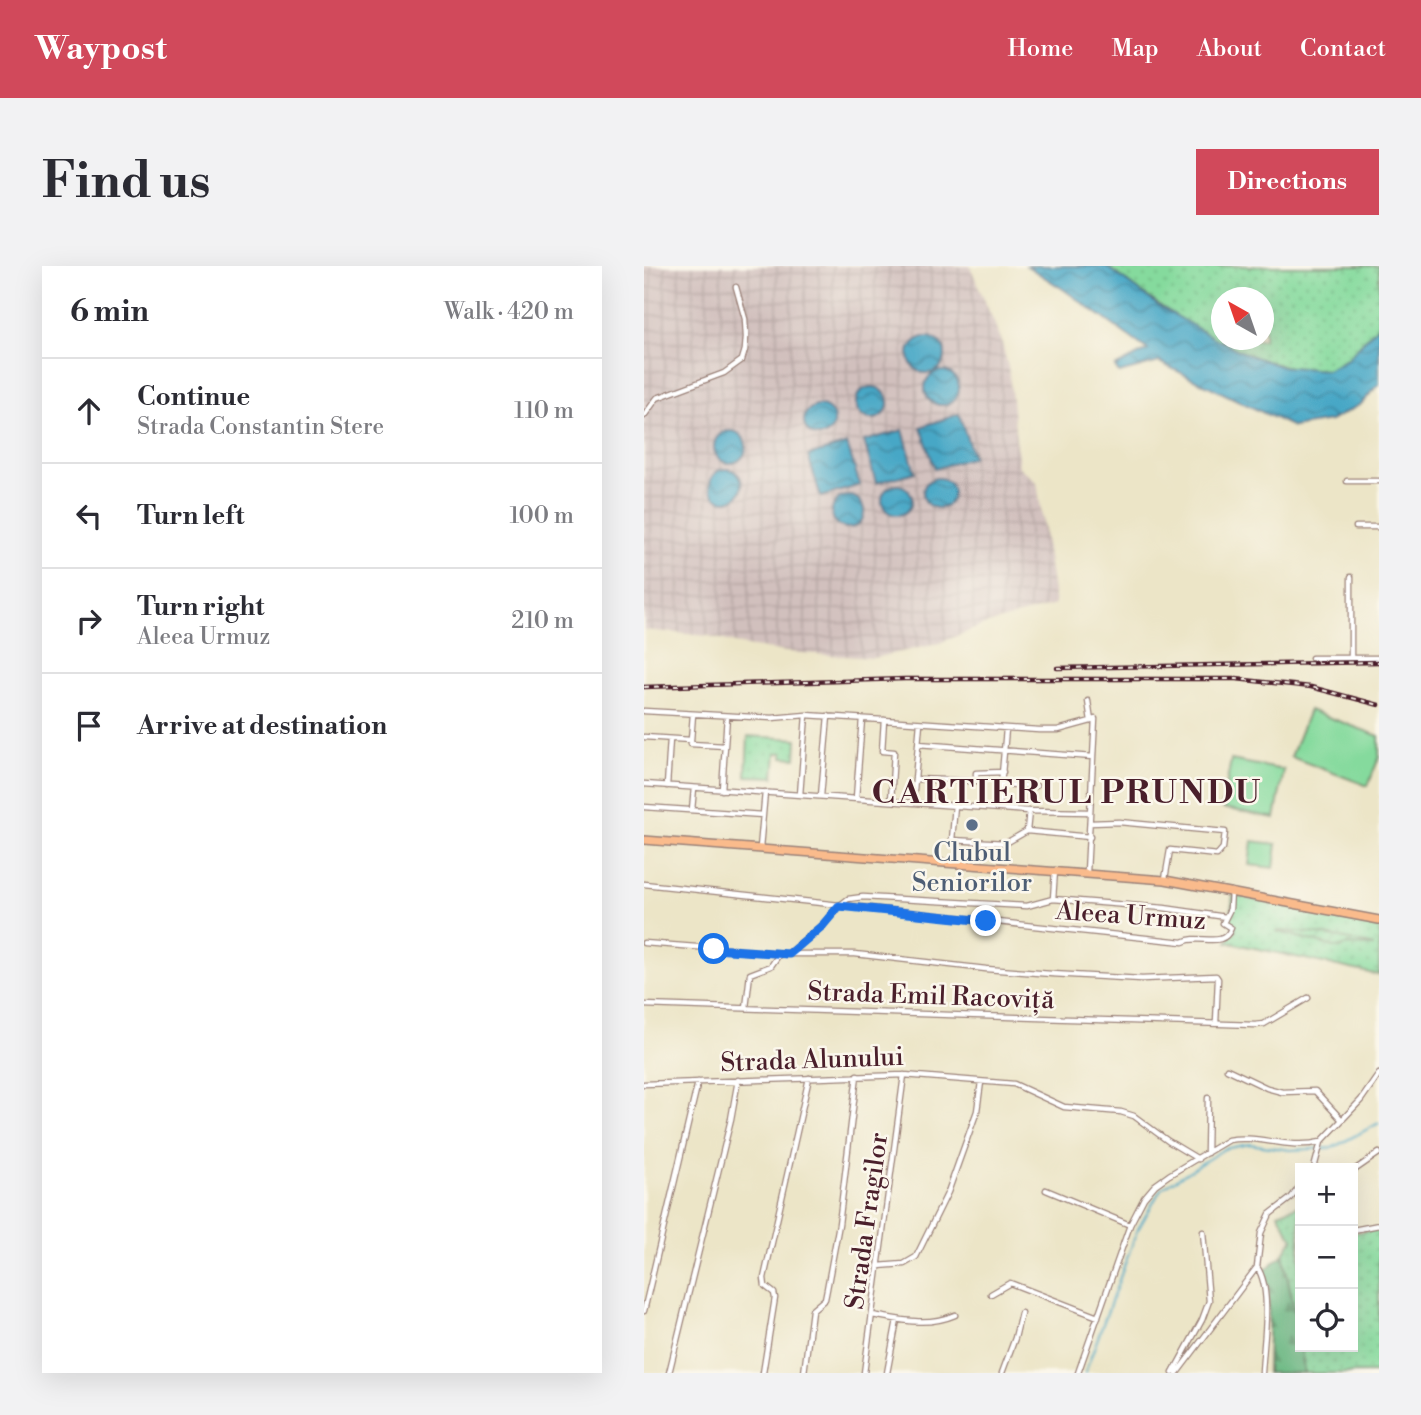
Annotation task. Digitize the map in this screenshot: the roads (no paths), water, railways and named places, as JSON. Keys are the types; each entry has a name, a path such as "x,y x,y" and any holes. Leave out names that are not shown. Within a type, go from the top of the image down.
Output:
{"main road":[{"path":"644,840 1165,880 1379,920"}],"street":[{"path":"644,416 657,398 724,373 742,360 746,337 745,319 736,287"},
{"path":"1347,481 1379,481"},
{"path":"1356,527 1379,527"},
{"path":"1351,577 1351,658"},
{"path":"1312,658 1379,658"},
{"path":"1088,701 1091,721"},
{"path":"644,711 772,718 828,716 1006,729 1058,730 1095,719 1087,872"},
{"path":"693,714 691,744 725,746"},
{"path":"800,795 806,715"},
{"path":"722,790 727,716"},
{"path":"821,796 828,716"},
{"path":"856,799 862,719"},
{"path":"884,720 882,751 894,752 891,801"},
{"path":"913,803 919,723"},
{"path":"999,808 1006,729"},
{"path":"644,737 691,740"},
{"path":"667,786 670,738"},
{"path":"918,744 1093,757"},
{"path":"915,779 976,781 976,773 1003,772"},
{"path":"644,784 1090,813"},
{"path":"1001,784 1036,786"},
{"path":"692,810 694,788"},
{"path":"760,848 765,792"},
{"path":"955,806 952,840 1006,843 1027,831 1090,838"},
{"path":"644,807 763,814"},
{"path":"1027,831 1029,811"},
{"path":"1090,823 1119,822 1225,832 1223,848 1217,855 1170,850 1165,880"},
{"path":"1053,899 1055,870"},
{"name":"Aleea Urmuz","path":"644,884 1183,942 1190,938 1219,941 1227,937 1231,928 1223,923 1230,909 1231,891"},
{"path":"789,954 848,899 863,897 1005,906 1027,906 1053,899 1164,908 1226,918"},
{"path":"644,943 789,954 855,954 986,969 1142,979 1216,976 1216,1023"},
{"path":"746,1008 750,974 771,966 780,953"},
{"name":"Strada Emil Racoviță","path":"644,1005 1264,1024 1308,998"},
{"path":"1227,1069 1282,1092 1315,1091 1342,1120"},
{"path":"1315,1163 1320,1144 1368,1091 1379,1074"},
{"path":"804,1373 812,1310 825,1299 836,1237 857,1075"},
{"name":"Strada Alunului","path":"644,1084 904,1075 1019,1085 1064,1107 1121,1112 1134,1116 1198,1159"},
{"name":"Strada Fragilor","path":"864,1373 904,1075"},
{"path":"763,1373 775,1298 774,1293 765,1286 764,1278 809,1078"},
{"path":"669,1373 738,1080"},
{"path":"644,1311 698,1082"},
{"path":"878,1266 904,1264 916,1257 947,1192 977,1111 981,1082"},
{"path":"1207,1153 1208,1098"},
{"path":"1079,1373 1129,1225 1144,1198 1155,1185 1228,1140 1241,1138 1291,1144 1320,1144"},
{"path":"1358,1168 1379,1153"},
{"path":"1046,1190 1129,1225"},
{"path":"1175,1373 1257,1267 1263,1226 1270,1214 1295,1192"},
{"path":"1290,1198 1295,1198"},
{"path":"1358,1229 1379,1225"},
{"path":"1175,1373 1209,1301 1203,1232"},
{"path":"1257,1267 1265,1299 1262,1373"},
{"path":"991,1294 1010,1283 1098,1317"},
{"path":"1002,1373 1015,1339 1021,1313"},
{"path":"872,1315 908,1323 940,1321 955,1315"},
{"path":"887,1373 897,1320"}],"water":[{"path":"1027,266 1106,266 1158,305 1211,336 1211,350 1239,350 1280,366 1327,370 1347,359 1379,325 1379,384 1361,404 1330,421 1293,427 1159,362 1119,373 1115,367 1148,350"},
{"path":"927,337 939,343 945,355 939,367 927,373 915,367 909,355 915,343"},
{"path":"942,371 954,376 959,388 954,400 942,405 930,400 925,388 930,376"},
{"path":"872,387 883,392 888,403 883,414 872,419 861,414 856,403 861,392"},
{"path":"819,406 830,410 834,421 830,432 819,436 808,432 804,421 808,410"},
{"path":"959,414 973,457 935,469 921,427"},
{"path":"903,430 915,472 876,483 864,441"},
{"path":"730,431 741,436 746,447 741,458 730,463 719,458 714,447 719,436"},
{"path":"847,444 860,485 821,497 808,456"},
{"path":"726,469 737,474 742,485 737,496 726,501 715,496 710,485 715,474"},
{"path":"938,478 949,482 953,493 949,504 938,508 927,504 923,493 927,482"},
{"path":"897,485 908,489 912,500 908,511 897,515 886,511 882,500 886,489"},
{"path":"848,496 859,501 864,512 859,523 848,528 837,523 832,512 837,501"}],"waterway":[{"path":"1085,1373 1137,1231 1161,1189 1224,1149 1249,1144 1290,1150 1332,1148 1379,1123"}],"railway":[{"path":"1057,668 1379,662"},
{"path":"644,687 905,679 1236,679 1311,687 1379,705"}],"place":[{"name":"Clubul Seniorilor","path":"972,825"}],"district":[{"name":"CARTIERUL PRUNDU","path":"1067,791"}]}
